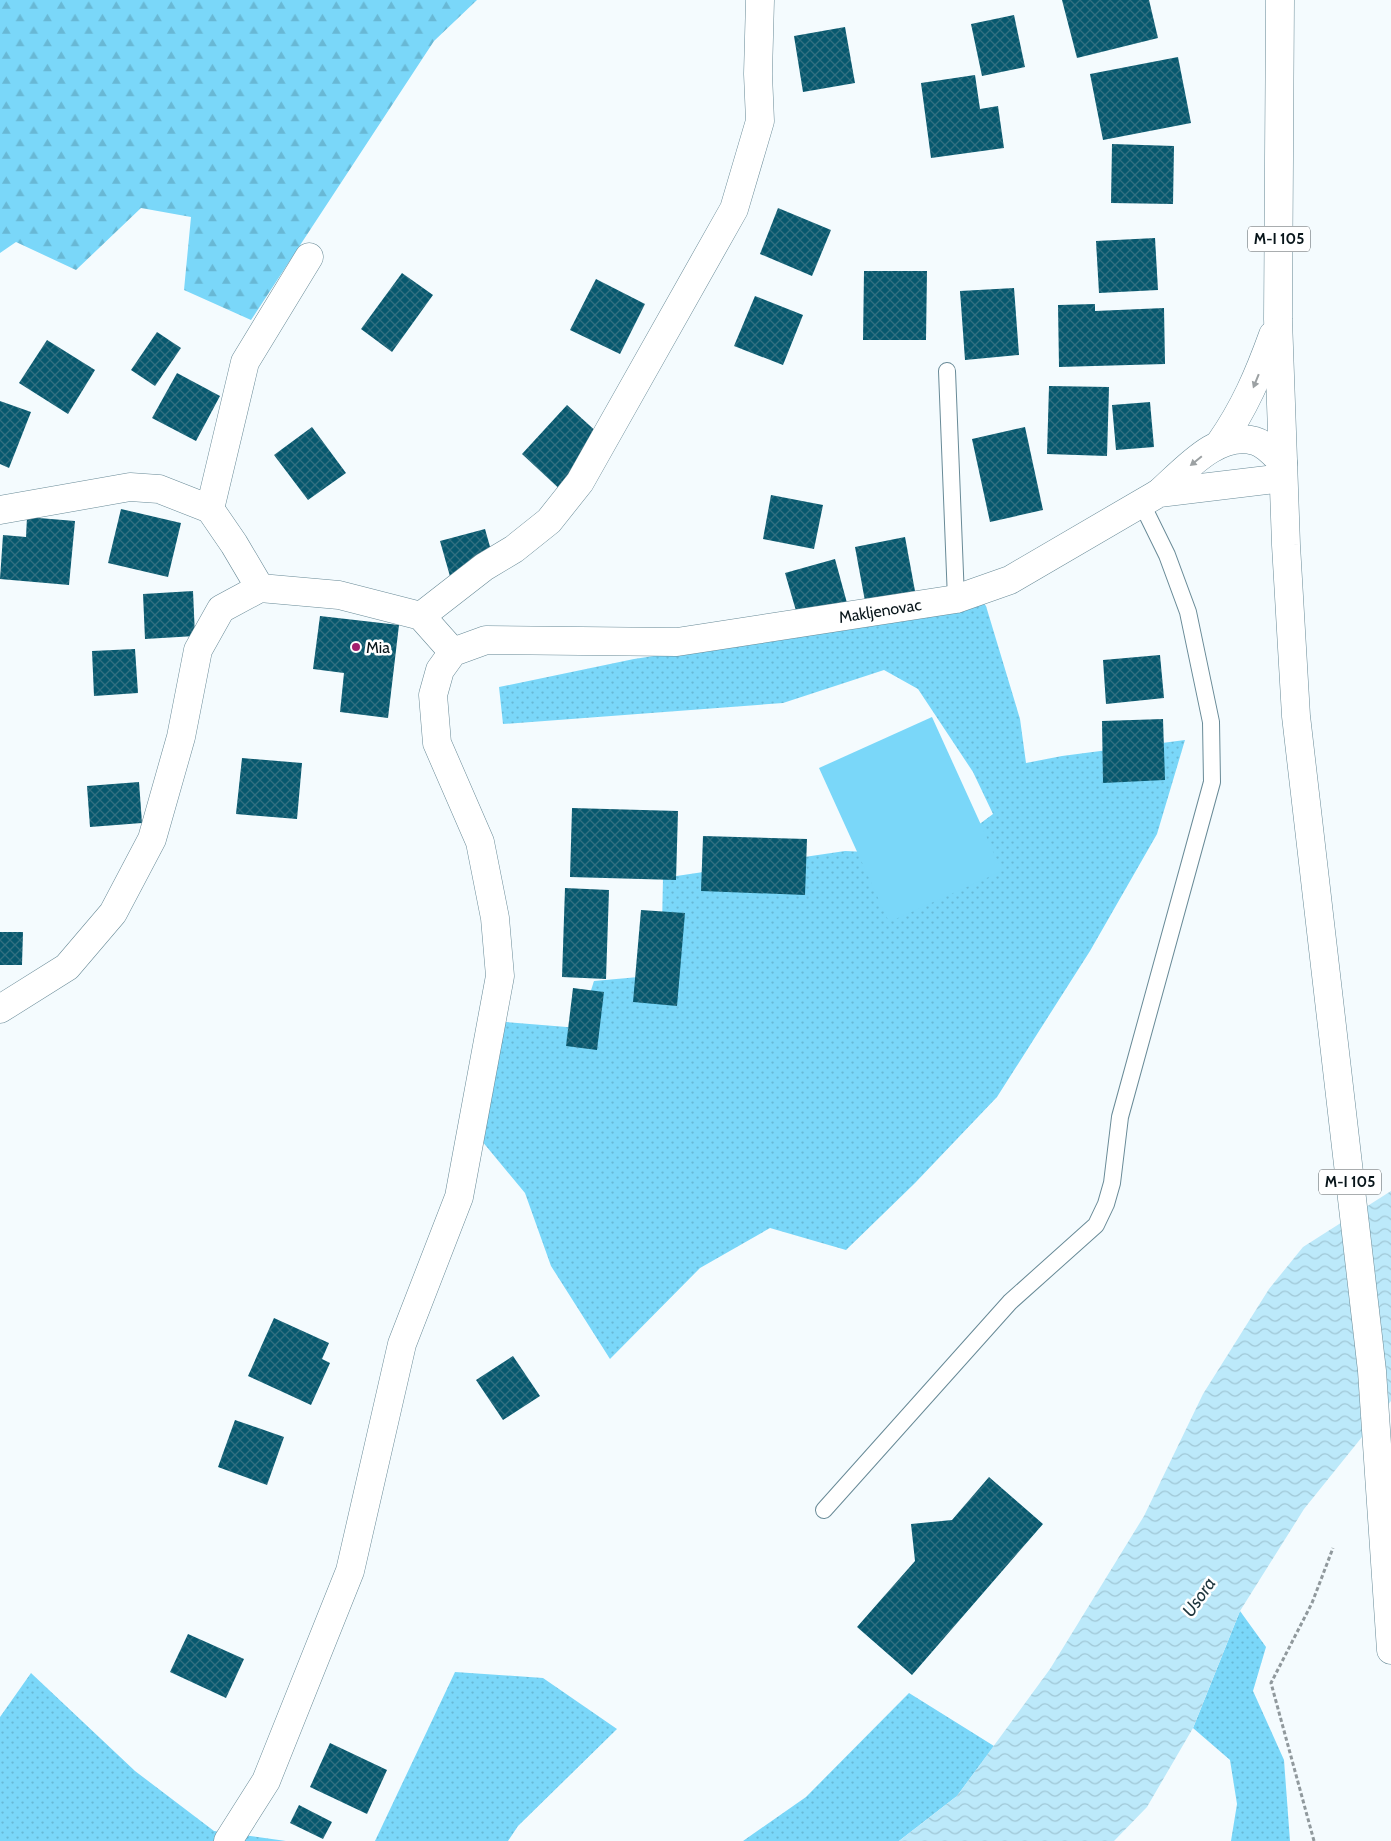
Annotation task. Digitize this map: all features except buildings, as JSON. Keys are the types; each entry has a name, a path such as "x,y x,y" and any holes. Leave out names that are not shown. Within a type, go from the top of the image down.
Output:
{"street":[{"path":"420,616 549,521 580,482 734,209 760,121 758,74 760,0"},
{"name":"M-I 105","path":"1280,0 1278,319 1283,470 1296,716 1372,1371 1391,1650"},
{"path":"210,509 246,362 309,257"},
{"path":"1150,497 1220,443 1237,420 1255,384 1278,319"},
{"path":"1220,443 1240,440 1256,441 1283,470"},
{"name":"Makljenovac","path":"453,652 486,640 677,642 956,599 1010,580 1150,497 1283,470"},
{"path":"0,510 130,487 159,488 210,509 234,544 260,588"},
{"path":"0,1009 67,967 113,913 152,839 181,737 198,650 221,609 260,588 339,595 420,616 453,652 440,670 433,695 437,742 480,842 495,918 500,976 459,1197 402,1344 350,1571 266,1781 228,1841"}],"lane":[{"path":"946,371 956,599"},
{"path":"824,1510 1010,1302 1096,1225 1106,1204 1112,1183 1120,1117 1212,782 1211,722 1188,612 1167,554 1150,497"}],"path":[{"path":"1314,1841 1271,1683 1312,1603 1333,1548"}],"green space":[{"path":"0,0 477,0 434,41 251,320 184,290 191,217 141,208 76,270 16,242 0,253"},
{"path":"968,583 986,606 1020,719 1026,763 1062,756 1185,740 1157,834 1090,951 997,1097 915,1183 846,1250 770,1228 700,1268 610,1359 551,1266 525,1193 472,1129 479,1097 506,1022 579,1028 594,981 661,975 663,878 845,851 938,855 993,814 973,772 918,689 884,670 783,703 503,724 499,687 634,659 850,626"},
{"path":"932,717 1002,871 889,922 819,768"},
{"path":"1240,1611 1266,1647 1253,1691 1284,1760 1290,1841 1231,1841 1237,1804 1230,1760 1193,1728"},
{"path":"455,1672 543,1678 617,1729 518,1826 508,1841 375,1841"},
{"path":"31,1673 135,1771 214,1831 286,1841 0,1841 0,1717"},
{"path":"909,1693 994,1746 957,1796 899,1841 743,1841 806,1797"}],"water":[{"name":"Usora","path":"1391,1191 1391,1401 1304,1509 1240,1611 1193,1728 1147,1807 1114,1841 899,1841 957,1796 1050,1669 1144,1516 1203,1394 1269,1289 1303,1247"}],"place":[{"name":"Mia","path":"356,647"}]}
